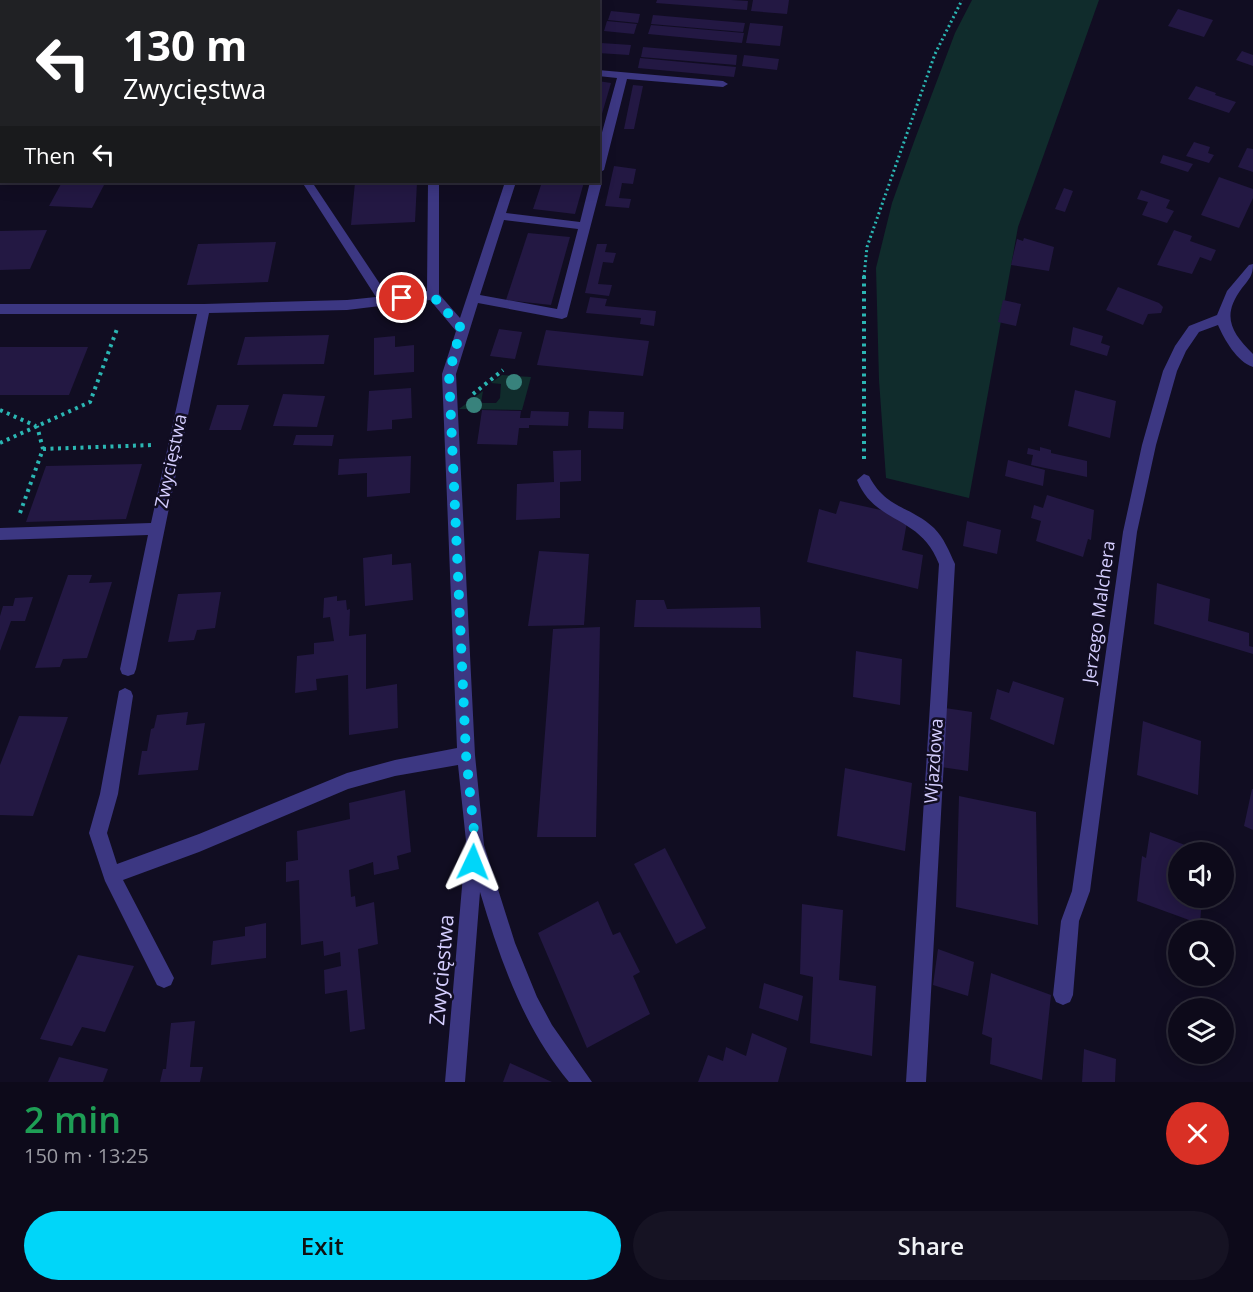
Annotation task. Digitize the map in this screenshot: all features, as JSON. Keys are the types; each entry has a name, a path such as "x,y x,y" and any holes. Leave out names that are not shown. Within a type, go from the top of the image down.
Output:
{"street":[{"path":"600,73 723,84"},
{"path":"602,146 623,75"},
{"path":"308,183 384,299"},
{"path":"434,183 433,296 461,328"},
{"name":"Zwycięstwa","path":"455,1082 475,841 466,755 449,374 461,328 510,183"},
{"path":"472,298 562,314 596,183"},
{"path":"499,216 584,226"},
{"path":"1253,268 1228,297 1223,307 1223,318 1234,343 1253,362"},
{"path":"0,309 127,310 347,305 384,299 433,296"},
{"name":"Zwycięstwa","path":"6,534 157,529 204,309"},
{"name":"Jerzego Malchera","path":"1063,995 1070,921 1081,891 1130,532 1149,445 1170,371 1180,349 1194,328 1223,318"},
{"name":"Wjazdowa","path":"864,480 865,489 872,497 914,520 933,534 940,544 947,564 916,1082"},
{"path":"128,669 157,529"},
{"path":"125,696 109,794 98,833 111,875 164,978"},
{"path":"111,875 199,843 347,781 395,768 466,755"},
{"path":"475,841 494,908 530,1002 566,1066 582,1082"}],"path":[{"path":"864,480 866,374 863,285 867,247 935,54 962,0"},
{"path":"0,443 90,402 117,329 127,310"},
{"path":"467,399 502,370"},
{"path":"0,410 37,426"},
{"path":"6,534 43,449 37,426"},
{"path":"43,449 157,445"}],"green space":[{"path":"972,0 1099,0 1018,227 969,498 886,478 879,380 876,268 892,203 955,33"},
{"path":"502,375 531,377 522,410 459,409 483,391 481,403 496,403 500,398 501,384 491,383"}],"building":[{"path":"657,0 748,1 747,10 656,3"},
{"path":"753,0 789,0 787,14 751,11"},
{"path":"1178,9 1213,20 1204,37 1168,26"},
{"path":"611,11 640,14 638,23 608,20"},
{"path":"653,15 745,23 743,32 651,24"},
{"path":"607,21 637,24 634,34 604,31"},
{"path":"750,23 783,26 780,46 746,43"},
{"path":"651,25 744,33 742,43 648,34"},
{"path":"601,43 631,45 629,55 600,53"},
{"path":"643,47 737,55 736,65 641,57"},
{"path":"1242,51 1253,55 1253,66 1236,60"},
{"path":"744,55 779,59 777,70 742,66"},
{"path":"640,58 736,67 734,77 638,68"},
{"path":"600,81 611,83 600,121"},
{"path":"633,85 643,86 634,129 624,129"},
{"path":"1196,86 1236,102 1229,113 1188,99"},
{"path":"1194,142 1210,147 1208,153 1214,155 1209,163 1186,156"},
{"path":"1247,148 1253,149 1253,172 1238,167"},
{"path":"1163,155 1193,164 1188,172 1160,163"},
{"path":"614,166 636,169 633,184 622,183 619,198 631,199 629,208 605,206"},
{"path":"1219,177 1253,189 1253,198 1239,228 1201,215"},
{"path":"355,183 417,183 415,222 351,225"},
{"path":"542,183 584,183 575,214 533,209"},
{"path":"61,184 104,185 92,208 49,206"},
{"path":"1064,188 1073,191 1065,212 1055,209"},
{"path":"1141,190 1170,200 1166,208 1174,211 1167,223 1142,215 1148,202 1137,199"},
{"path":"47,230 30,269 0,270 0,231"},
{"path":"1174,230 1192,236 1190,241 1216,250 1211,261 1200,257 1192,274 1157,265"},
{"path":"528,233 570,237 551,305 506,300"},
{"path":"1024,238 1054,247 1049,271 1011,265 1017,239 1023,241"},
{"path":"276,242 268,282 187,285 198,244"},
{"path":"597,244 607,244 605,252 616,253 613,263 603,262 598,284 612,285 609,296 585,293"},
{"path":"1118,287 1159,303 1163,307 1161,313 1148,314 1143,325 1106,310"},
{"path":"590,297 607,299 605,306 656,311 654,326 640,324 641,318 586,313"},
{"path":"1003,300 1021,304 1016,326 998,322"},
{"path":"1073,327 1103,336 1101,343 1110,346 1107,356 1070,345"},
{"path":"499,329 522,332 515,359 490,356"},
{"path":"546,330 649,341 643,376 537,365"},
{"path":"329,335 324,364 237,365 245,337"},
{"path":"395,336 395,347 414,345 414,372 374,375 374,338"},
{"path":"0,347 88,347 69,395 0,395"},
{"path":"411,388 412,418 392,420 392,429 367,431 369,391"},
{"path":"1075,390 1116,401 1110,438 1068,426"},
{"path":"283,394 325,396 317,427 273,426"},
{"path":"217,405 249,405 241,430 209,430"},
{"path":"482,410 521,411 520,418 530,418 531,411 569,412 568,426 529,425 529,428 519,428 517,445 477,444"},
{"path":"589,411 624,412 623,429 588,428"},
{"path":"296,435 334,435 332,446 293,445"},
{"path":"1040,447 1051,450 1051,453 1087,461 1087,477 1031,465 1033,455 1027,454 1028,448 1040,451"},
{"path":"581,450 581,481 560,482 560,518 516,520 517,484 554,482 553,451"},
{"path":"411,456 410,493 367,497 367,473 338,475 339,459"},
{"path":"1008,460 1045,470 1043,486 1005,476"},
{"path":"142,464 126,519 26,522 46,466"},
{"path":"1047,495 1094,510 1091,540 1088,539 1083,557 1036,541 1041,521 1031,518 1034,505 1043,508"},
{"path":"840,501 908,516 902,550 923,555 918,589 807,562 819,509 836,514"},
{"path":"967,521 1001,530 997,554 963,546"},
{"path":"539,551 589,554 584,625 528,626"},
{"path":"392,554 392,565 411,563 413,600 365,606 363,558"},
{"path":"68,575 92,575 89,583 112,582 87,658 63,659 60,667 35,668"},
{"path":"1157,583 1210,599 1208,621 1249,633 1249,646 1253,647 1253,654 1154,624"},
{"path":"221,592 215,628 197,630 194,640 168,642 178,594"},
{"path":"337,596 337,601 346,600 347,610 350,609 349,636 366,634 366,689 397,684 398,728 349,735 348,675 316,679 317,690 295,693 297,656 314,654 314,643 334,641 330,617 323,618 324,598"},
{"path":"33,597 25,621 11,621 0,651 0,616 3,606 13,606 15,598"},
{"path":"636,600 664,600 667,609 760,607 761,628 634,627"},
{"path":"600,627 596,837 537,837 553,629"},
{"path":"856,651 902,659 900,705 853,697"},
{"path":"1013,681 1064,698 1054,745 990,719 997,689 1009,693"},
{"path":"945,708 972,712 968,771 941,767"},
{"path":"188,712 186,725 205,723 198,770 138,775 142,751 147,751 151,729 154,728 157,715"},
{"path":"19,716 68,717 33,816 0,815 0,765"},
{"path":"1143,721 1201,741 1198,795 1137,775"},
{"path":"845,768 912,783 905,851 837,836"},
{"path":"1253,789 1253,830 1244,826"},
{"path":"405,790 411,852 397,856 399,869 374,875 373,862 349,870 351,897 355,896 356,907 374,902 378,944 358,949 365,1029 350,1032 347,990 325,994 324,970 341,966 340,952 324,956 323,941 301,945 299,880 286,882 286,862 298,860 297,831 350,819 349,803"},
{"path":"959,796 1036,812 1038,925 956,907"},
{"path":"1150,832 1177,842 1168,842 1168,908 1201,908 1200,920 1189,920 1137,901 1142,856 1146,858"},
{"path":"665,848 706,928 676,944 634,864"},
{"path":"598,901 613,935 620,932 640,972 633,976 650,1014 587,1048 538,933"},
{"path":"802,904 843,910 839,980 876,986 872,1056 810,1043 813,977 800,974"},
{"path":"266,923 266,958 211,965 213,941 245,936 245,927"},
{"path":"938,949 974,962 968,996 933,985"},
{"path":"78,955 134,966 105,1032 82,1027 72,1046 40,1039"},
{"path":"991,973 1051,995 1042,1080 990,1064 992,1038 982,1034"},
{"path":"764,983 803,996 798,1021 759,1008"},
{"path":"195,1021 190,1067 203,1067 200,1082 160,1082 163,1069 166,1069 171,1023"},
{"path":"752,1033 787,1048 778,1082 698,1082 708,1055 723,1061 726,1047 746,1056"},
{"path":"1084,1049 1116,1059 1115,1082 1082,1082"},
{"path":"59,1057 108,1069 103,1082 48,1082"},
{"path":"510,1063 552,1082 503,1082"}],"route":[{"path":"402,298 433,296 461,328 449,374 466,755 475,841 473,862"}]}
